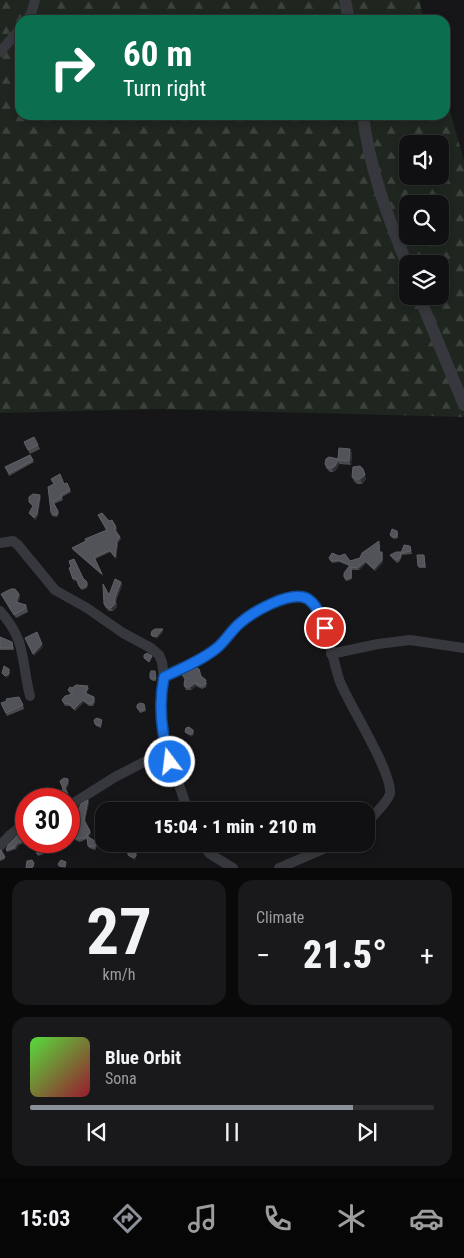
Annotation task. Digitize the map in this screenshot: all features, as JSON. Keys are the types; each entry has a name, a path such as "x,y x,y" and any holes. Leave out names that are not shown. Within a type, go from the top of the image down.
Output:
{"street":[{"path":"29,15 35,0"},
{"path":"345,0 347,15"},
{"path":"0,52 15,35"},
{"path":"364,120 380,194 403,255"},
{"path":"423,305 464,405"},
{"path":"0,543 13,541 30,558 44,579 55,590 87,608 159,655 164,677 160,704 167,750 185,802"},
{"path":"164,677 218,647 238,625 252,614 270,604 295,597 306,598 313,603 320,613 344,692 375,751 389,789 388,798 375,813"},
{"path":"0,611 19,638 30,696"},
{"path":"331,654 378,644 410,640 464,648"},
{"path":"80,799 115,777 167,750"},
{"path":"0,846 15,831"},
{"path":"208,852 233,868"},
{"path":"279,868 316,852"}],"green space":[{"path":"0,0 419,0 423,15 15,15 15,120 450,120 450,111 464,161 464,417 158,409 0,413"}],"building":[{"path":"34,437 38,445 28,450 24,442"},
{"path":"339,448 350,449 349,461 338,460 335,466 328,468 325,464 326,459 329,457 338,459"},
{"path":"30,455 33,460 9,473 5,467"},
{"path":"360,466 365,475 360,479 352,477 353,467"},
{"path":"60,474 64,484 67,483 70,490 53,502 58,511 56,515 51,512 48,487 54,484 51,479"},
{"path":"33,494 40,495 37,514 34,518 29,513 33,506 29,502 29,497"},
{"path":"102,513 109,521 112,520 116,527 114,529 120,537 117,541 115,557 110,550 94,557 102,574 72,548 86,541 85,539 107,530 98,515"},
{"path":"392,529 397,531 397,536 393,537 390,535"},
{"path":"379,541 379,552 382,552 382,560 374,569 366,561 358,568 351,567 351,577 346,579 344,573 350,565 339,560 331,561 329,558 332,553 339,556 345,554 350,561 360,558 362,553"},
{"path":"404,545 410,546 411,551 401,553"},
{"path":"401,552 400,558 396,560 390,555"},
{"path":"417,555 424,555 425,566 418,566"},
{"path":"74,559 83,578 87,582 86,586 81,588 76,578 73,579 69,568 71,567 69,561"},
{"path":"115,579 121,582 115,598 115,604 108,608 104,604 103,584 109,595"},
{"path":"15,589 19,594 16,602 26,605 26,608 14,615 1,594"},
{"path":"155,629 163,629 156,637 151,634"},
{"path":"37,632 42,644 33,654 25,638"},
{"path":"0,637 12,642 13,648 0,648"},
{"path":"147,653 152,656 149,662 144,658 144,655"},
{"path":"4,666 9,669 9,674 5,676 2,673"},
{"path":"194,667 199,669 201,676 206,680 205,684 201,686 195,683 190,687 185,687 185,679 181,673"},
{"path":"151,671 155,671 156,679 150,678"},
{"path":"76,685 88,686 85,693 94,697 94,700 89,704 83,700 74,709 62,700 65,696 73,694 68,690"},
{"path":"19,697 23,705 6,713 1,703 7,701 6,699"},
{"path":"140,703 144,704 145,709 140,711 137,705"},
{"path":"97,718 102,720 100,726 95,724 94,720"},
{"path":"189,727 193,730 193,733 190,735 185,732 186,728"},
{"path":"64,778 68,779 65,788 63,788 60,781"},
{"path":"88,800 84,820 90,831 86,837 80,839 80,806"},
{"path":"87,836 95,841 94,847 88,846"},
{"path":"15,838 15,847 6,850"},
{"path":"0,850 5,857 0,859"},
{"path":"128,852 136,853 136,856 133,858 128,855"},
{"path":"32,860 34,863 33,867 26,868 27,861"},
{"path":"61,860 66,862 65,867 59,866 58,864"}],"route":[{"path":"170,762 162,726 160,704 164,677 218,647 238,625 252,614 270,604 295,597 306,598 313,603 320,613 325,628"}]}
